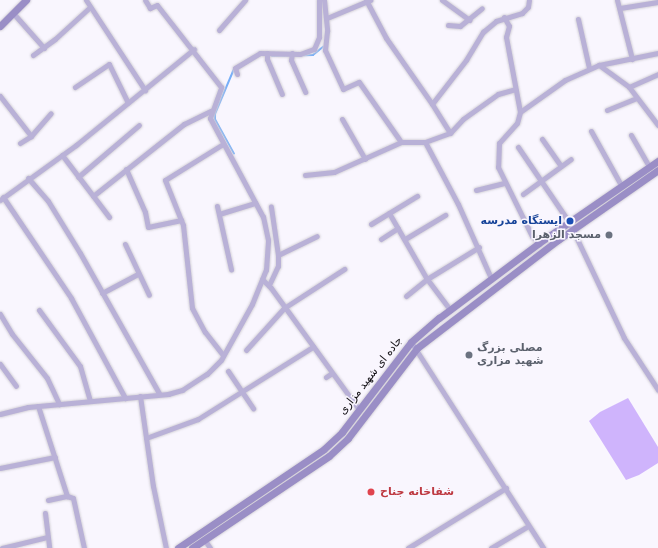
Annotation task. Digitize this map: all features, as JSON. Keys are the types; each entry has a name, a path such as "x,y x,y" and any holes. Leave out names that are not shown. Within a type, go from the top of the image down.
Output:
{"main road":[{"path":"0,26 26,0"},
{"name":"جاده ای شهید مزاری","path":"192,548 324,449 342,432 358,408 411,342 491,278 621,185 658,161"},
{"name":"جاده ای شهید مزاری","path":"178,548 253,502 304,475 348,438 417,348 571,231 658,170"}],"street":[{"path":"86,0 89,8 145,90"},
{"path":"0,414 9,410 38,409 59,404 125,398 140,400 159,393 168,394 182,390 207,374 223,355 252,304 263,280 266,270 268,240 263,217 210,118 211,111 221,87 194,49 157,5 150,8 145,0"},
{"path":"219,30 245,0"},
{"path":"319,0 321,44 343,88 359,82 401,142"},
{"path":"237,74 235,68 255,55 267,53 307,52 321,44 327,18 324,0"},
{"path":"327,18 368,0 386,38 432,104 450,133"},
{"path":"442,0 470,20"},
{"path":"432,104 466,60 483,32 504,17 522,14 528,7 529,0"},
{"path":"617,0 632,58"},
{"path":"620,8 658,2"},
{"path":"32,54 44,48 89,8"},
{"path":"448,25 460,26 470,20 482,8"},
{"path":"13,13 44,48"},
{"path":"504,17 509,26 506,37 520,112 517,123 500,142 497,159 504,183 532,236 539,243"},
{"path":"578,18 589,68"},
{"path":"125,398 71,298 1,198 62,155 145,90 194,49"},
{"path":"267,53 267,59 282,94"},
{"path":"292,53 291,60 305,92"},
{"path":"520,112 565,80 589,68 658,53"},
{"path":"75,87 109,64 128,103"},
{"path":"599,65 629,87 658,125"},
{"path":"629,87 658,74"},
{"path":"305,175 334,172 401,142 425,142 450,133 463,119 498,94 515,89"},
{"path":"0,96 31,136"},
{"path":"607,110 637,98"},
{"path":"92,196 184,124 211,111"},
{"path":"20,143 31,136 51,113"},
{"path":"342,119 365,159"},
{"path":"78,177 139,125"},
{"path":"591,131 621,185"},
{"path":"631,135 649,166"},
{"path":"542,139 561,166"},
{"path":"425,142 479,247 491,278"},
{"path":"223,144 165,180 181,220 192,308 205,332 223,355"},
{"path":"518,147 569,222 571,231 624,338 658,390"},
{"path":"62,155 109,217"},
{"path":"522,194 571,159"},
{"path":"126,169 144,212 148,227 181,220"},
{"path":"28,178 48,201 159,393"},
{"path":"476,190 504,183"},
{"path":"371,224 417,196"},
{"path":"219,214 255,203"},
{"path":"216,206 231,269"},
{"path":"269,285 278,266 278,255 271,207"},
{"path":"389,213 427,279 450,310"},
{"path":"405,239 445,215"},
{"path":"381,239 398,228"},
{"path":"278,255 317,236"},
{"path":"125,244 137,274 149,295"},
{"path":"406,296 427,279 479,247"},
{"path":"246,350 284,308 344,269"},
{"path":"102,293 137,274"},
{"path":"263,280 269,285 284,308 358,408"},
{"path":"39,310 80,366 90,401"},
{"path":"0,314 47,378 59,404"},
{"path":"411,342 417,348 543,548"},
{"path":"146,438 198,419 313,347"},
{"path":"0,364 16,386"},
{"path":"228,371 243,391 253,408"},
{"path":"326,377 332,373"},
{"path":"140,400 166,548"},
{"path":"38,409 67,496"},
{"path":"0,468 55,457"},
{"path":"408,548 506,488"},
{"path":"48,500 67,496 74,498 84,548"},
{"path":"45,513 46,537 49,548"},
{"path":"491,548 528,526"},
{"path":"2,548 46,537"},
{"path":"204,539 210,548"}],"shaded area":[{"path":"628,398 658,447 658,463 639,475 626,480 589,421 600,412"}],"waterway":[{"path":"272,56 313,55 323,47"},
{"path":"234,69 215,114 215,120 234,154"}],"place":[{"name":"ایستگاه مدرسه","path":"570,221"},
{"name":"مسجد الزهرا","path":"609,235"},
{"name":"مصلی بزرگ شهید مزاری","path":"469,355"},
{"name":"شفاخانه جناح","path":"371,492"}]}
